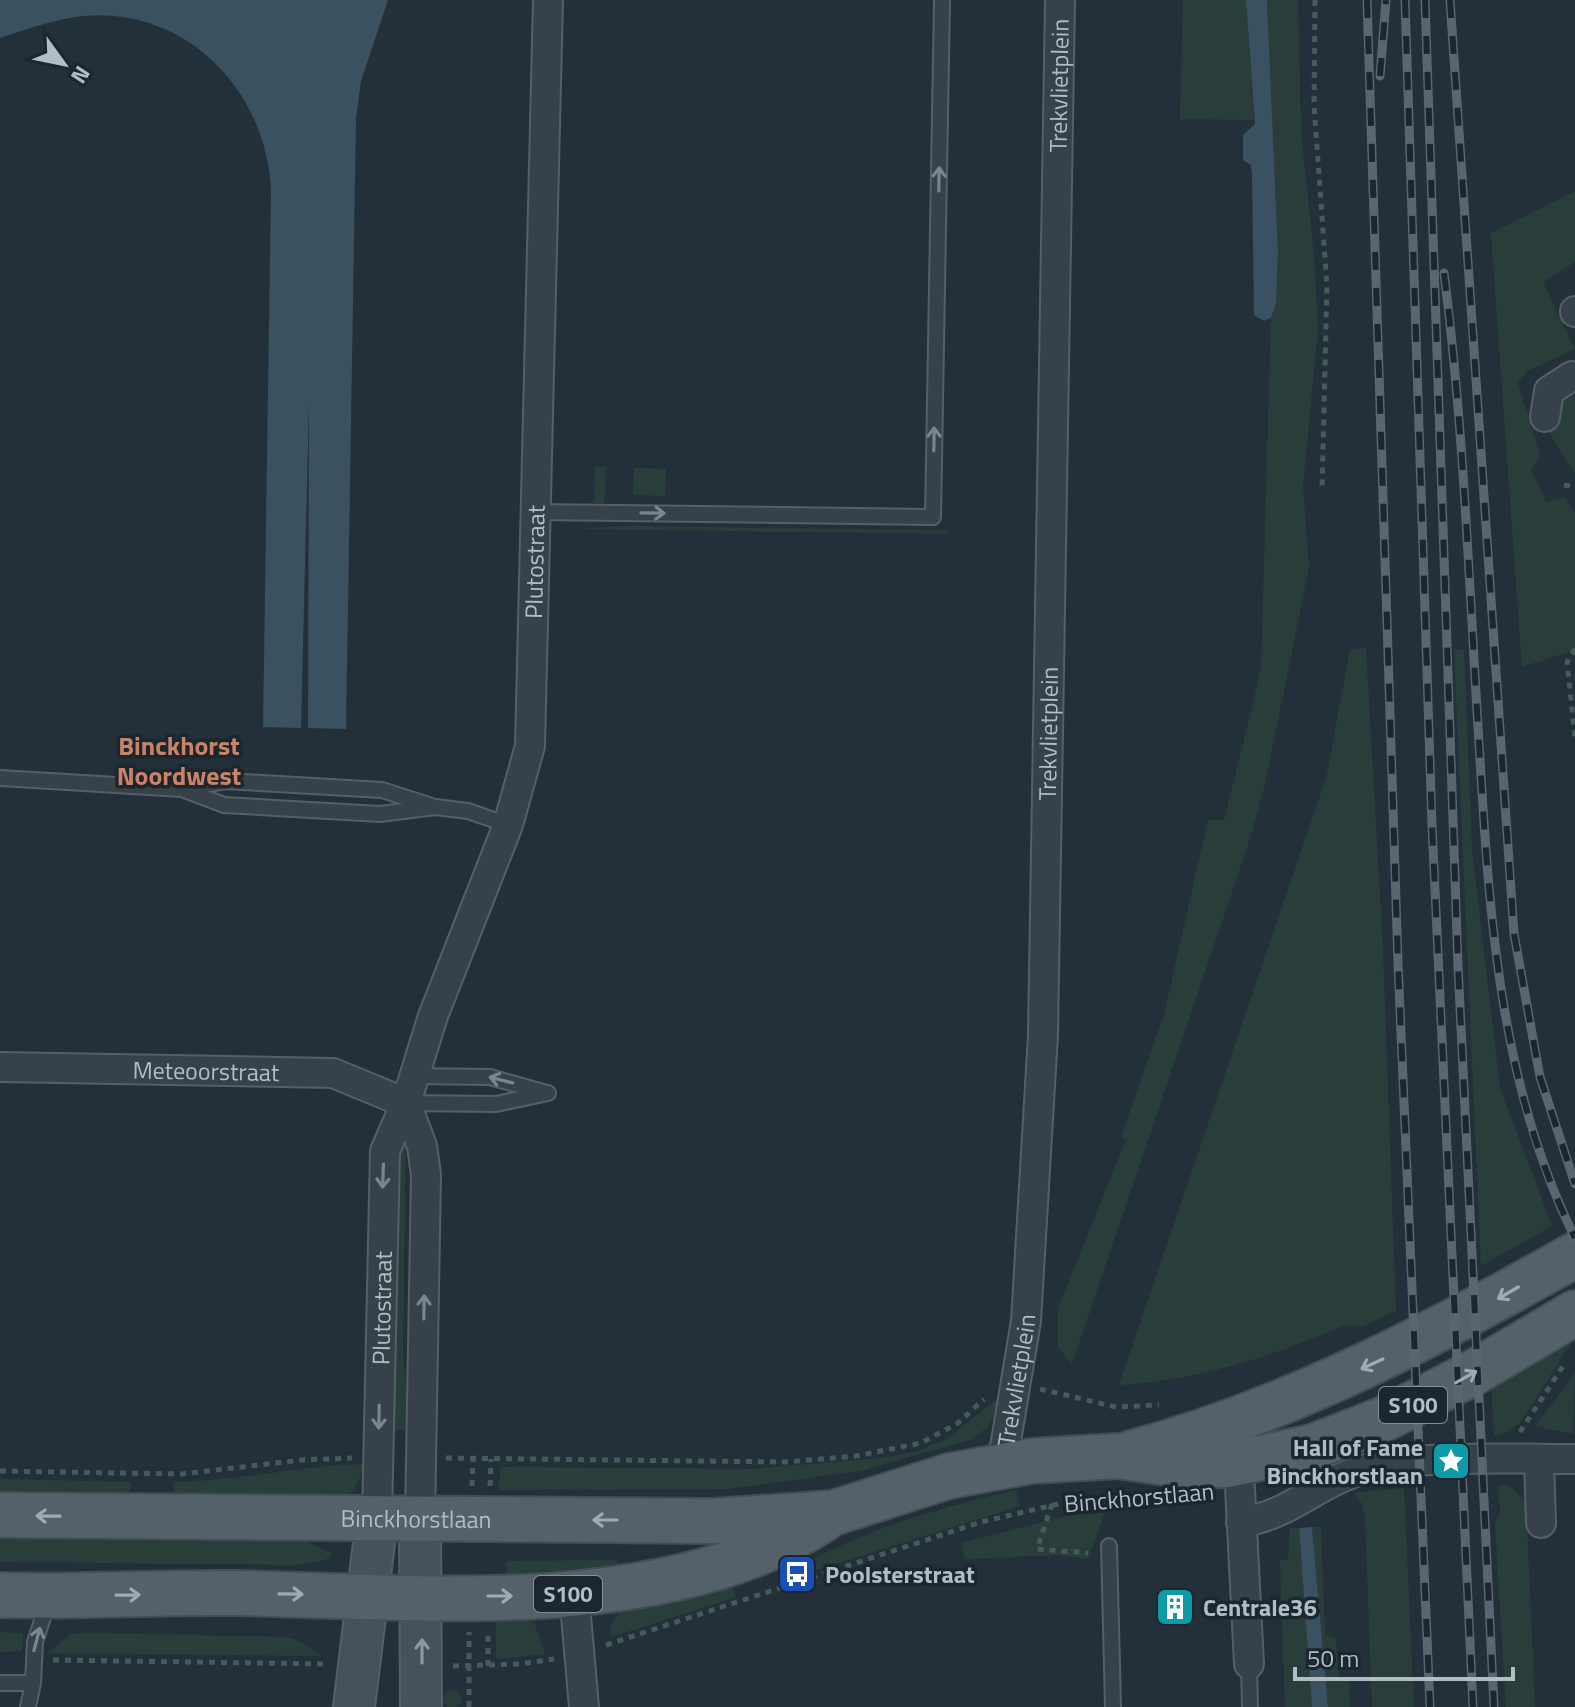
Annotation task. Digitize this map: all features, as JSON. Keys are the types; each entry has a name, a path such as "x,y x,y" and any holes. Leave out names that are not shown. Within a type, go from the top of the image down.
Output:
{"main road":[{"name":"Binckhorstlaan","path":"1124,1476 1224,1422 1392,1355 1575,1255"},
{"name":"Binckhorstlaan","path":"0,1595 422,1596 574,1593 653,1582 776,1547 833,1513 932,1481 1002,1465 1124,1476 1187,1466 1237,1463 1312,1447 1384,1419 1473,1373 1573,1333"},
{"name":"Binckhorstlaan","path":"0,1515 713,1521 833,1513"},
{"path":"354,1707 377,1518"},
{"path":"420,1519 421,1707"}],"street":[{"name":"Plutostraat","path":"377,1518 383,1165 390,1135 409,1089 429,1025 508,825 531,737 548,0"},
{"name":"Trekvlietplein","path":"1002,1465 1026,1321 1043,1035 1060,0"},
{"path":"1545,417 1549,391 1574,377"},
{"name":"Meteoorstraat","path":"0,1067 333,1073 409,1089"},
{"name":"Plutostraat","path":"409,1089 426,1175 420,1519"},
{"name":"Binckhorstlaan","path":"1224,1422 1237,1463 1249,1664"},
{"path":"1539,1459 1541,1523"},
{"name":"Binckhorstlaan","path":"1241,1522 1273,1517 1326,1484 1373,1467 1408,1462 1575,1459"},
{"path":"574,1593 584,1707"}],"lane":[{"path":"536,512 933,517 942,0"},
{"path":"0,778 182,789 226,781 382,790 435,807 468,811 508,825"},
{"path":"182,789 224,805 380,814 435,807"},
{"path":"490,1077 548,1093 496,1104 409,1089 490,1077"},
{"path":"1109,1550 1113,1707"},
{"path":"28,1707 33,1683 33,1659 50,1596"},
{"name":"Binckhorstlaan","path":"1249,1664 1250,1707"},
{"path":"0,1683 33,1683"}],"path":[{"path":"1315,0 1314,105 1325,229 1327,312 1322,490"},
{"path":"1564,485 1575,487"},
{"path":"1575,649 1567,662 1575,737"},
{"path":"1527,1424 1573,1333"},
{"path":"445,1458 785,1462 856,1456 921,1443 958,1423 995,1393 1017,1388 1069,1394 1116,1407 1166,1404"},
{"path":"0,1471 182,1474 301,1460 355,1458"},
{"path":"472,1488 473,1459"},
{"name":"Binckhorstlaan","path":"445,1666 520,1664 581,1653 981,1522 1052,1504 1124,1476"},
{"path":"1052,1504 1037,1549 1109,1550"},
{"path":"469,1707 470,1623"},
{"path":"33,1659 315,1664"}],"green space":[{"path":"1183,0 1246,0 1254,120 1180,119"},
{"path":"1267,0 1298,0 1301,132 1318,329 1303,485 1309,568 1264,788 1248,845 1072,1364 1058,1347 1058,1308 1126,1140 1121,1137 1164,1014 1208,820 1224,820 1261,670 1271,318 1276,304 1278,252"},
{"path":"1575,191 1575,262 1543,282 1575,349 1527,371 1518,383 1540,455 1531,470 1546,502 1565,497 1575,512 1575,650 1522,667 1491,233"},
{"path":"1573,395 1575,399 1575,474 1539,416"},
{"path":"595,467 606,467 604,503 594,503"},
{"path":"634,468 666,469 665,496 633,495"},
{"path":"631,526 949,530 948,534 574,529"},
{"path":"1366,648 1383,951 1396,1311 1363,1326 1346,1325 1235,1365 1178,1378 1119,1385 1327,775 1350,649"},
{"path":"1454,649 1464,650 1472,850 1500,1088 1552,1226 1481,1266"},
{"path":"398,1127 406,1127 403,1357 411,1430 393,1430"},
{"path":"1575,1336 1522,1421 1508,1432 1494,1436 1491,1385"},
{"path":"1575,1373 1573,1434 1535,1426"},
{"path":"994,1401 999,1401 999,1405 988,1427 970,1440 860,1471 727,1489 499,1490 500,1467 750,1469 882,1458 917,1451 947,1439"},
{"path":"364,1464 350,1493 341,1499 323,1503 282,1504 174,1492 174,1482"},
{"path":"0,1479 131,1482 130,1492 62,1501 0,1501"},
{"path":"1508,1485 1526,1501 1535,1707 1506,1707 1495,1524 1500,1513 1498,1486"},
{"path":"1404,1488 1414,1707 1372,1707 1365,1518 1363,1505 1354,1493"},
{"path":"1016,1490 1020,1506 804,1574 801,1565 879,1530"},
{"path":"1106,1510 1088,1559 1058,1555 965,1559 961,1543 1065,1516"},
{"path":"1312,1527 1321,1527 1325,1635 1336,1638 1339,1680 1349,1681 1350,1707 1328,1707"},
{"path":"1290,1528 1299,1528 1312,1707 1285,1707 1280,1560 1288,1560"},
{"path":"0,1530 296,1537 333,1554 325,1560 297,1565 0,1562"},
{"path":"617,1560 619,1573 506,1583 507,1561"},
{"path":"733,1588 736,1597 611,1637 614,1620 624,1608 639,1600 657,1594"},
{"path":"496,1611 534,1622 545,1654 496,1659"},
{"path":"0,1632 23,1634 22,1651 0,1652"},
{"path":"71,1634 286,1637 299,1641 321,1656 48,1653"},
{"path":"452,1690 461,1699 452,1708 443,1699"}],"water":[{"path":"0,0 388,0 361,81 356,118 346,729 308,728 309,402 301,728 263,727 271,191 266,154 255,120 237,89 214,63 187,41 156,25 121,17 83,16 0,38"},
{"path":"1246,0 1267,0 1278,252 1276,304 1271,318 1264,321 1254,315 1252,176 1251,165 1243,160 1243,135 1255,124"},
{"path":"1312,1527 1328,1707 1312,1707 1299,1528"}],"railway":[{"path":"1367,0 1398,963 1430,1707"},
{"path":"1380,76 1386,0"},
{"path":"1405,0 1432,825 1473,1707"},
{"path":"1425,0 1458,966 1494,1707"},
{"path":"1450,0 1514,934 1540,1077 1575,1184"},
{"path":"1444,273 1461,449 1488,870 1502,996 1529,1119 1549,1179 1575,1238"}],"place":[{"name":"Hall of Fame Binckhorstlaan","path":"1451,1461"},
{"name":"Poolsterstraat","path":"797,1574"},
{"name":"Centrale36","path":"1175,1607"}],"district":[{"name":"Binckhorst Noordwest","path":"179,760"}]}
